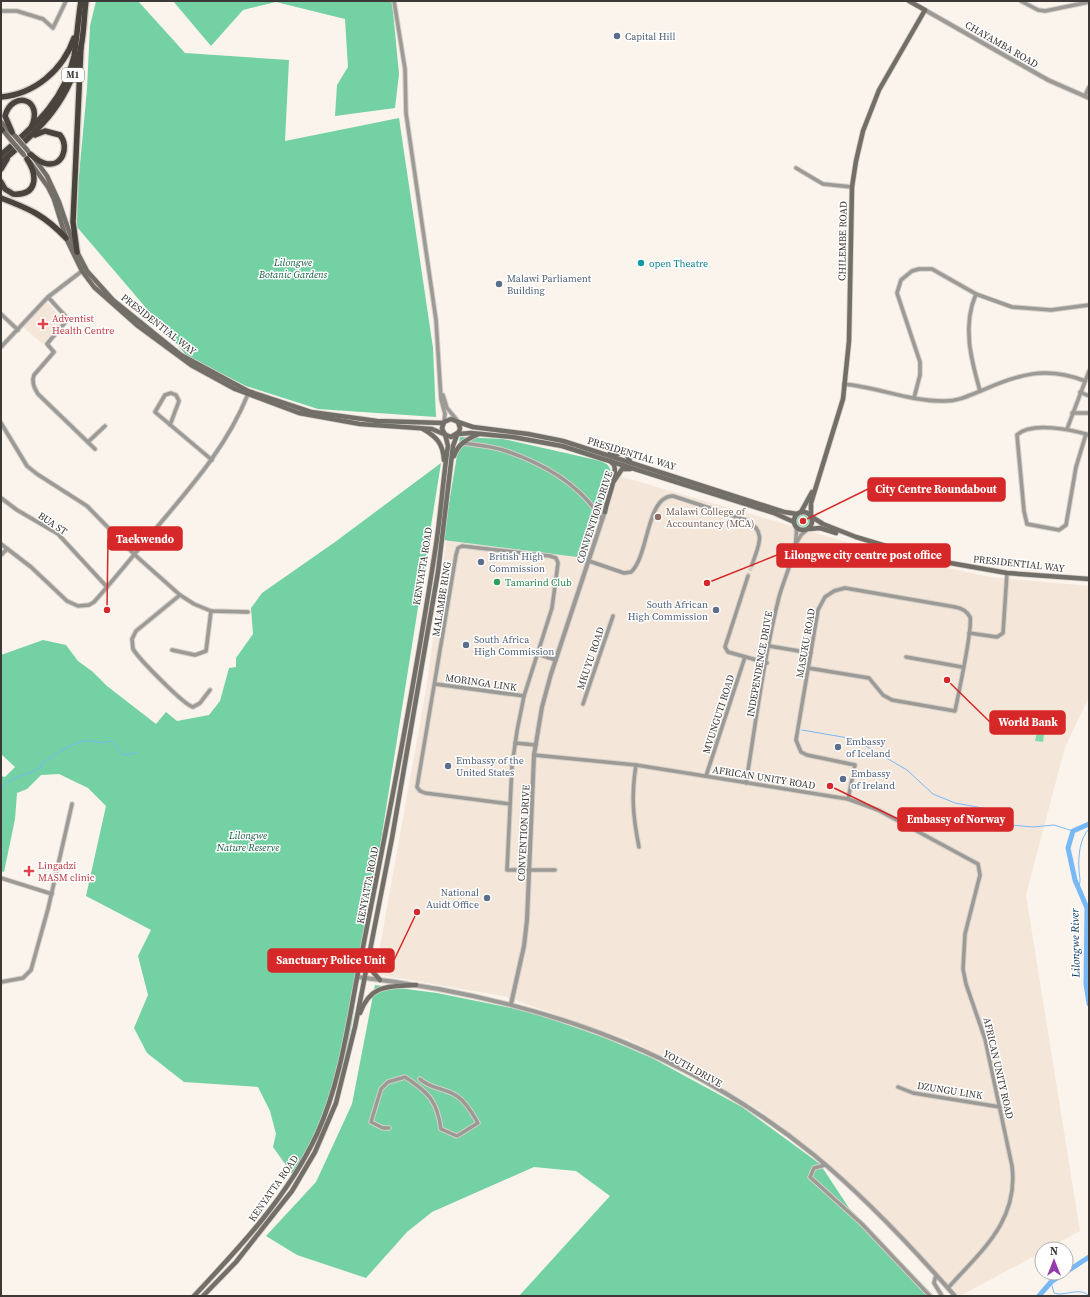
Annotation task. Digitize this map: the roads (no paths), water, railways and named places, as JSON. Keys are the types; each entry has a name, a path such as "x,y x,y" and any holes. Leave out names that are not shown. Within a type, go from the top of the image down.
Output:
{"highway":[{"name":"M1","path":"30,134 48,112 62,90 74,58 81,1"},
{"name":"M1","path":"1,162 4,154 30,134 51,115 66,92 73,76 81,46 86,1"},
{"path":"1,98 20,94 46,79 63,60 78,28"},
{"path":"77,252 73,222 81,46"},
{"path":"14,135 5,116 11,104 19,100 28,102 36,111 35,120 30,134"},
{"path":"27,154 44,163 54,164 62,158 65,148 63,139 56,133 45,131 30,134"},
{"path":"1,169 4,154"},
{"path":"1,182 5,189 13,194 28,191 34,184 35,175 27,154"},
{"path":"1,198 42,215 66,238"}],"main road":[{"name":"CHAYAMBA ROAD","path":"909,1 925,10"},
{"name":"CHILEMBE ROAD","path":"816,484 839,413 844,384 849,341 852,187 859,145 873,103 925,10"},
{"name":"PRESIDENTIAL WAY","path":"1,122 14,135 54,199 66,238 82,271 107,299 176,356 208,375 248,394 291,410 324,418 371,425 437,430 451,437 458,434 480,434 535,440 562,446 607,460 630,462 784,512 799,513"},
{"name":"PRESIDENTIAL WAY","path":"1,129 47,176 59,202 67,228 77,252 87,271 98,285 113,300 166,344 198,365 248,391 300,409 324,414 377,421 444,422 451,419 473,427 538,436 576,445 665,478 774,513 795,524"},
{"path":"458,421 460,428 458,434"},
{"path":"444,422 442,428 444,434"},
{"path":"421,428 440,441 443,449 444,470"},
{"name":"KENYATTA ROAD","path":"194,1296 249,1236 286,1189 300,1168 318,1131 332,1092 345,1041 358,977 406,719 436,544 448,446 444,434"},
{"name":"KENYATTA ROAD","path":"203,1296 236,1262 292,1192 306,1171 326,1129 336,1103 355,1027 392,838 437,578 450,465 454,443 458,434"},
{"path":"450,465 456,450 463,443 480,434"},
{"path":"576,445 591,447 614,454 624,450 630,462"},
{"path":"605,512 615,471 613,463 607,460"},
{"path":"614,481 620,470 626,468 665,478"},
{"path":"816,484 810,508 812,524 808,529 802,530 795,524 799,513 816,484"},
{"path":"799,513 808,512 812,516"},
{"name":"PRESIDENTIAL WAY","path":"812,516 828,527 912,555 1007,572 1089,578"},
{"name":"PRESIDENTIAL WAY","path":"808,529 820,528 856,537"},
{"path":"371,942 373,972 380,980"},
{"path":"355,1027 361,1010 371,995 390,986 416,985"}],"street":[{"path":"1,11 17,10 27,16 43,20 53,28 66,1"},
{"path":"394,1 406,78 406,117 436,320 442,392 447,408 458,421"},
{"path":"1020,1 1038,10 1045,11 1089,2"},
{"name":"CHAYAMBA ROAD","path":"925,10 1042,77 1087,97"},
{"path":"1087,97 1089,87"},
{"path":"796,168 823,184 852,187"},
{"path":"914,398 920,375 920,362 897,298 897,289 901,280 912,271 919,269 932,269 976,294 1001,304 1026,309 1050,310 1089,305"},
{"path":"1,347 48,298 82,271"},
{"path":"976,294 970,313 969,336 970,353 980,390"},
{"path":"48,298 68,319 47,344 54,352 34,375 32,379 34,386 38,394 95,449"},
{"path":"1,314 18,330"},
{"path":"1067,429 1089,371"},
{"path":"844,384 914,398 952,401 1017,376 1037,372 1071,376 1085,381"},
{"path":"442,392 441,399 445,414 444,422"},
{"path":"1080,392 1089,396"},
{"path":"170,425 179,401 176,395 171,393 165,394 155,410 157,415 212,460"},
{"path":"1,544 31,567 67,601 78,606 89,605 94,602 135,555 212,460 248,394"},
{"path":"1072,413 1089,413"},
{"path":"1,423 27,466 87,506 135,555 180,595 194,604 211,611 248,612"},
{"path":"88,442 105,426"},
{"path":"1040,428 1067,429 1087,435 1076,467 1066,525 1059,530 1029,525 1024,517 1017,435 1023,431 1040,428"},
{"path":"463,443 505,450 555,473 565,479 591,504 602,520"},
{"name":"CONVENTION DRIVE","path":"511,1004 524,946 534,755 545,697 621,461"},
{"path":"589,561 624,573 631,572 640,557 657,505 664,498 673,496 746,520 756,526 760,532 760,537 752,565"},
{"name":"BUA ST","path":"1,498 17,510 58,534 107,587"},
{"name":"INDEPENDENCE DRIVE","path":"794,550 797,535 795,524"},
{"name":"INDEPENDENCE DRIVE","path":"746,783 779,596 799,538 808,529"},
{"name":"MALAMBE RING","path":"510,804 425,793 418,789 456,555 458,548 462,546 550,556 557,560 558,565 553,604 524,696 514,743 507,870 529,870"},
{"path":"1,555 7,549"},
{"path":"969,633 997,637 1003,633 1007,572"},
{"path":"748,576 725,645 728,652 767,663"},
{"name":"MASUKU ROAD","path":"808,668 869,678 883,695 892,700 955,711 969,633 969,616 966,611 959,608 852,589 839,589 829,593 820,605 808,668 797,744 801,752 807,755 855,765 848,799"},
{"path":"180,595 144,622 136,631 132,639 133,649 180,699 190,707 200,703 210,690"},
{"path":"172,650 195,655 206,651 211,611"},
{"name":"MKUYU ROAD","path":"583,704 613,616"},
{"path":"769,646 811,653"},
{"path":"537,654 556,660"},
{"name":"MVUNGUTI ROAD","path":"706,776 745,657"},
{"path":"906,657 962,667"},
{"name":"MORINGA LINK","path":"435,684 524,696"},
{"path":"514,743 536,745"},
{"name":"AFRICAN UNITY ROAD","path":"534,755 636,765 848,799 878,810 974,861 979,867 980,876 964,934 963,969 966,984 986,1039 1013,1173 1013,1188 1011,1199 1002,1224 995,1236 948,1288"},
{"path":"636,765 632,806 638,847"},
{"path":"1,982 23,978 31,970 52,894 72,804"},
{"path":"529,870 555,870"},
{"path":"1,878 52,894"},
{"name":"YOUTH DRIVE","path":"358,977 416,985 511,1004 547,1014 616,1038 678,1068 752,1110 793,1139 825,1165 875,1210 955,1296"},
{"path":"389,1128 383,1128 371,1122 381,1088 388,1082 405,1077 430,1095 439,1117 441,1129 456,1136 478,1124 473,1113 457,1096 425,1084 420,1079"},
{"name":"DZUNGU LINK","path":"898,1087 913,1093 1000,1107"},
{"path":"825,1165 814,1168 810,1177 862,1224 930,1296"},
{"path":"936,1275 934,1283 942,1296"}],"waterway":[{"path":"802,730 854,739 907,770 933,794 955,803 988,809 999,819 1011,825 1033,827 1054,825 1073,831"},
{"path":"1,788 16,777 41,767 42,763 79,742 88,741 103,743 111,741 124,755 137,753"},
{"name":"Lilongwe River","path":"1089,824 1073,831 1068,848 1075,880 1087,908 1086,984 1089,1004"},
{"path":"1078,888 1080,881 1079,853 1084,837 1089,829"},
{"name":"Lilongwe River","path":"1074,1267 1089,1257"},
{"name":"Lilongwe River","path":"1039,1296 1053,1281"},
{"path":"1051,1282 1054,1293 1062,1294 1081,1292 1089,1296"}],"tunnel":[{"path":"748,576 752,565"}],"place":[{"name":"Capital Hill","path":"617,36"},
{"name":"open Theatre","path":"641,263"},
{"name":"Malawi Parliament Building","path":"499,284"},
{"name":"Adventist Health Centre","path":"43,324"},
{"name":"Malawi College of Accountancy (MCA)","path":"658,517"},
{"name":"City Centre Roundabout","path":"803,521"},
{"name":"British High Commission","path":"481,562"},
{"name":"Tamarind Club","path":"497,582"},
{"name":"Lilongwe city centre post office","path":"707,583"},
{"name":"Taekwendo","path":"107,610"},
{"name":"South African High Commission","path":"716,610"},
{"name":"South Africa High Commission","path":"466,645"},
{"name":"World Bank","path":"947,680"},
{"name":"Embassy of Iceland","path":"838,747"},
{"name":"Embassy of the United States","path":"448,766"},
{"name":"Embassy of Ireland","path":"843,779"},
{"name":"Embassy of Norway","path":"830,786"},
{"name":"Lingadzi MASM clinic","path":"29,871"},
{"name":"National Auidt Office","path":"487,898"},
{"name":"Sanctuary Police Unit","path":"417,912"}],"park label":[{"name":"Lilongwe Botanic Gardens","path":"293,268"},
{"name":"Lilongwe Nature Reserve","path":"248,840"}]}
